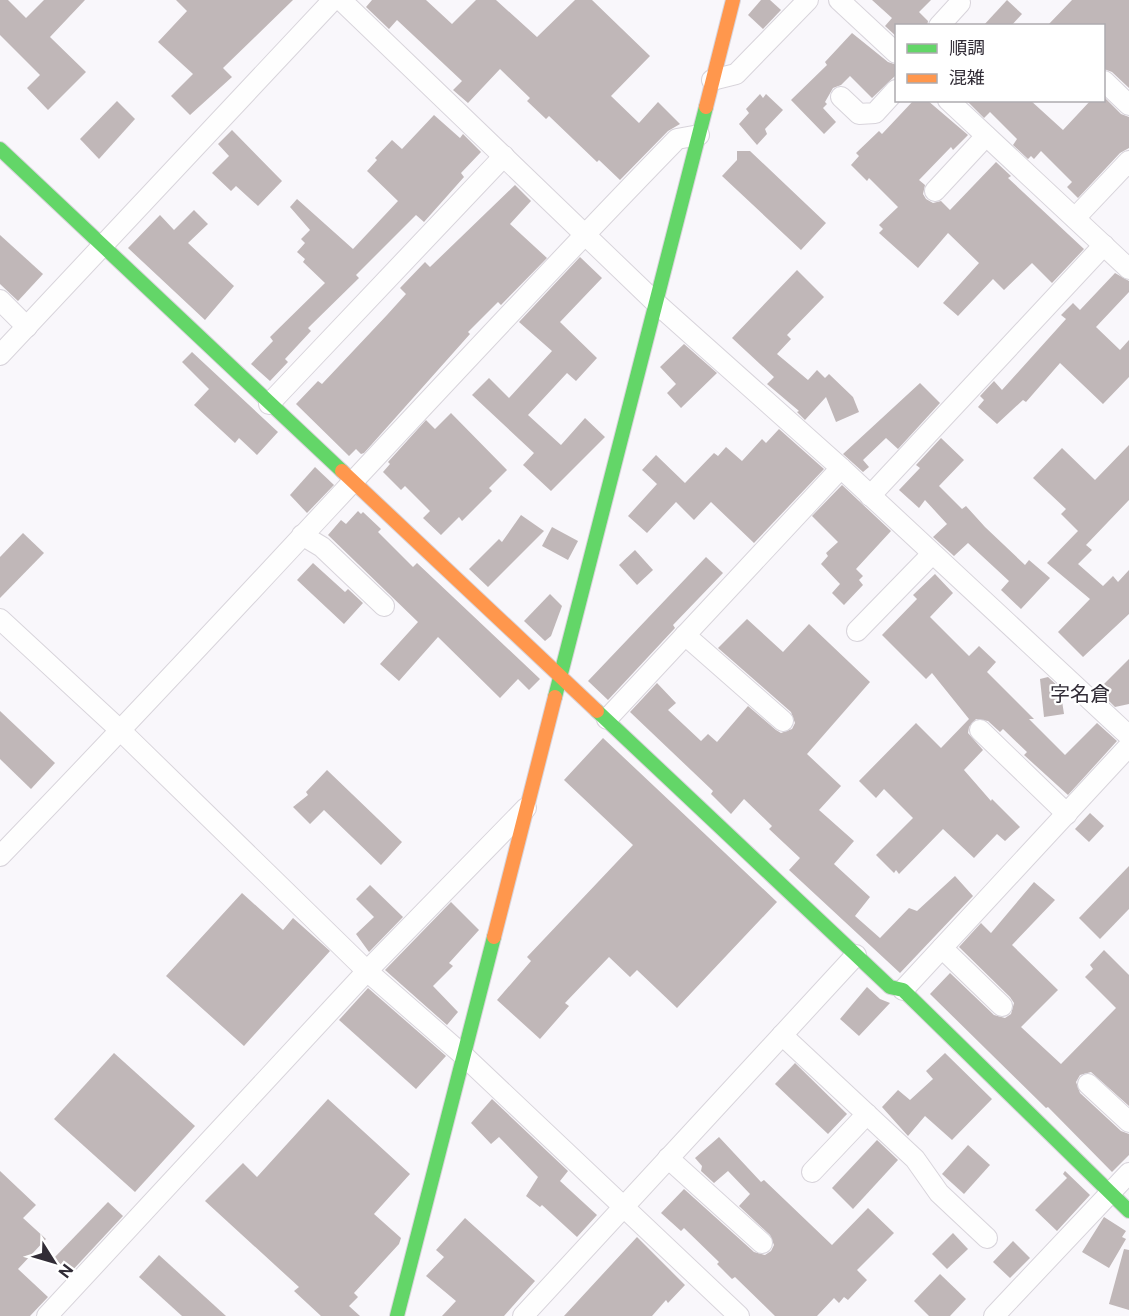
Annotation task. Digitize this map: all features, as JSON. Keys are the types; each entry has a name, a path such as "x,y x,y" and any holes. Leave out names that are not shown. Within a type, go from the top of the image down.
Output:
{"street":[{"path":"0,355 333,0"},
{"path":"341,0 655,302 841,468 1129,736"},
{"path":"397,1316 733,0"},
{"path":"712,80 736,74 808,0"},
{"path":"839,0 895,51"},
{"path":"941,24 960,3"},
{"path":"1105,82 1129,105"},
{"path":"841,97 859,114 875,113 895,92"},
{"path":"950,102 1129,269"},
{"path":"0,856 121,731 584,234 677,138 699,135"},
{"path":"935,191 986,136"},
{"path":"0,149 890,987 903,990 1129,1210"},
{"path":"269,404 504,156"},
{"path":"1075,218 1129,161"},
{"path":"870,496 1104,245"},
{"path":"0,300 27,327"},
{"path":"607,719 841,468"},
{"path":"302,535 322,547 384,606"},
{"path":"857,631 932,554"},
{"path":"0,619 121,731 367,971 463,1055 739,1316"},
{"path":"685,635 783,721"},
{"path":"980,730 1067,814"},
{"path":"903,990 1129,746"},
{"path":"47,1316 367,971 526,808"},
{"path":"942,948 1002,1006"},
{"path":"523,1316 856,955"},
{"path":"782,1035 915,1159 939,1193 987,1238"},
{"path":"1088,1084 1129,1122"},
{"path":"812,1172 867,1113"},
{"path":"668,1158 762,1243"},
{"path":"994,1316 1129,1173"}],"building":[{"path":"0,0 8,0 26,18 44,0 85,0 50,37 86,72 48,110 27,88 40,75 0,35"},
{"path":"176,0 293,0 223,68 232,77 190,115 171,96 193,74 158,42 187,11"},
{"path":"372,0 426,0 452,24 476,0 496,0 537,37 575,0 592,0 650,56 611,96 639,123 658,102 680,124 668,131 620,180 599,160 597,162 549,116 546,119 527,101 530,98 500,69 468,103 453,90 462,81 397,20 389,29 366,7"},
{"path":"761,0 770,0 781,10 763,29 748,15"},
{"path":"872,0 931,0 919,12 928,21 927,24 895,24 895,35 885,26 892,18"},
{"path":"1007,0 1022,14 1013,24 985,24"},
{"path":"1072,0 1129,0 1129,88 1112,72 1105,69 1105,24 1049,24"},
{"path":"852,33 888,62 895,64 895,76 872,98 850,76 841,85 833,88 823,108 836,122 824,134 791,100 827,65 825,62"},
{"path":"760,94 763,98 766,94 783,110 765,129 767,134 757,145 739,124 749,113 746,109"},
{"path":"1105,98 1121,114 1129,117 1129,148 1120,153 1078,198 1067,187 1072,182 1041,151 1034,159 1031,156 1028,159 1013,145 1017,139 990,112 984,118 968,102 1032,102 1063,130 1089,102 1105,102"},
{"path":"117,101 135,119 99,159 80,139"},
{"path":"912,102 929,102 968,135 953,150 951,147 919,180 925,185 923,194 926,199 933,203 941,201 950,210 996,162 1011,176 1008,178 1084,249 1052,283 1032,263 1004,290 993,279 958,316 943,303 979,263 948,233 918,268 879,233 883,229 879,225 898,207 869,178 867,181 851,165 859,156 856,153 879,131 882,134"},
{"path":"434,115 460,138 463,134 481,152 461,173 464,177 424,222 416,215 356,275 359,278 308,328 311,331 285,359 288,362 270,381 251,364 273,341 270,337 325,283 303,262 305,259 297,252 305,243 301,239 310,230 290,207 297,199 353,249 398,201 367,171 377,160 375,158 392,140 402,149"},
{"path":"232,130 282,181 258,206 236,186 231,191 212,173 229,156 218,144"},
{"path":"737,151 750,151 826,223 801,250 722,176 737,160"},
{"path":"515,185 531,201 510,224 547,258 501,305 498,302 468,332 470,334 364,453 361,454 356,449 349,456 296,404 318,381 322,384 387,315 406,294 400,288 425,262 430,267"},
{"path":"194,210 208,224 188,243 234,286 205,320 128,248 160,215 174,230"},
{"path":"0,235 43,274 18,301 0,284"},
{"path":"580,257 602,278 560,322 597,358 576,381 567,373 528,415 561,445 585,418 605,437 551,491 523,465 534,453 472,395 489,378 509,398 552,351 519,322"},
{"path":"797,270 824,297 787,335 791,339 777,354 808,380 817,370 825,378 829,374 853,397 859,412 836,422 826,397 805,420 797,412 799,411 767,384 774,377 732,338"},
{"path":"1115,273 1129,281 1129,292 1096,327 1120,350 1129,340 1129,377 1103,404 1060,363 1026,402 1023,400 997,424 978,407 984,400 980,396 994,381 1002,390 1066,319 1061,315 1073,303 1080,310"},
{"path":"684,344 717,373 681,408 667,393 676,384 660,367"},
{"path":"192,352 278,432 257,455 239,438 235,443 194,405 209,389 182,362"},
{"path":"920,383 940,403 898,449 886,438 863,460 869,467 863,472 843,454"},
{"path":"451,413 507,470 489,488 492,491 462,521 459,517 441,535 423,518 430,511 405,486 401,490 383,472 390,464 388,462 426,420 435,429"},
{"path":"779,429 824,469 754,543 711,502 694,520 676,502 647,533 628,516 657,484 642,470 656,455 685,483 714,453 718,456 726,447 742,461 762,439 766,443"},
{"path":"941,438 964,460 939,486 962,509 966,506 1025,565 1029,560 1050,578 1021,609 1001,590 1009,581 968,543 954,556 933,537 947,524 925,500 919,508 899,490 920,468 916,465"},
{"path":"1129,445 1129,500 1086,545 1092,550 1078,564 1103,586 1113,576 1118,582 1129,570 1129,614 1083,657 1058,632 1090,599 1047,563 1078,531 1061,514 1066,509 1033,478 1062,448 1095,480"},
{"path":"315,467 334,485 307,513 290,495"},
{"path":"842,485 891,531 856,569 863,576 859,580 863,585 844,605 832,593 840,584 821,564 828,556 826,553 838,542 812,516"},
{"path":"358,511 361,514 363,512 381,529 378,532 413,567 417,563 540,679 529,690 518,679 500,698 438,637 399,681 380,664 418,622 328,535 341,520 346,524"},
{"path":"521,515 544,531 488,587 469,569 499,539 502,542"},
{"path":"552,527 578,541 568,560 542,546"},
{"path":"23,533 44,553 0,598 0,557"},
{"path":"635,550 653,570 637,585 619,565"},
{"path":"706,557 723,573 673,625 675,628 608,700 588,681"},
{"path":"313,563 345,592 348,589 363,603 344,624 297,580"},
{"path":"935,574 953,593 930,617 969,656 979,646 996,662 987,672 1034,719 1029,719 1065,755 1097,723 1117,741 1068,795 1024,755 1027,752 1003,729 1000,732 988,721 976,719 969,727 968,733 983,750 964,770 991,801 992,799 1020,827 1005,841 997,834 974,858 943,829 899,874 896,870 894,873 876,855 913,818 884,789 876,798 859,781 916,723 941,748 969,719 932,673 926,679 882,635 917,599 913,595"},
{"path":"550,594 562,606 551,636 545,641 524,621"},
{"path":"747,619 783,652 809,624 870,682 807,754 841,786 819,810 854,841 834,864 870,897 855,916 880,938 909,908 917,911 955,876 973,896 900,973 789,870 800,858 769,829 772,826 744,799 731,814 711,794 713,791 630,712 657,683 676,703 668,710 701,741 708,734 717,742 748,706 781,733 792,729 795,723 791,712 718,648"},
{"path":"1129,659 1129,704 1115,707 1098,690"},
{"path":"1048,677 1060,688 1064,714 1044,717 1040,679"},
{"path":"0,711 55,763 31,789 0,759"},
{"path":"603,738 777,902 677,1008 637,970 630,977 609,957 565,1003 569,1006 540,1039 497,1000 531,961 527,957 633,845 564,780"},
{"path":"327,770 402,842 381,865 324,810 310,824 293,807 308,795 306,792"},
{"path":"1090,813 1104,826 1089,842 1075,829"},
{"path":"1129,866 1129,909 1100,939 1079,918"},
{"path":"1034,882 1055,900 1012,945 1058,990 1021,1027 1061,1064 1116,1008 1085,977 1093,969 1090,965 1104,950 1129,975 1129,1106 1091,1072 1080,1075 1076,1082 1080,1093 1121,1131 1129,1134 1129,1155 1112,1172 930,994 950,973 994,1015 1005,1018 1011,1014 1014,1003 1010,997 959,947 981,923 991,933"},
{"path":"370,885 403,917 369,952 356,934 374,917 356,899"},
{"path":"242,893 283,930 293,918 330,951 244,1046 166,976"},
{"path":"451,902 479,930 449,963 453,966 433,986 458,1012 447,1025 385,970"},
{"path":"867,987 880,999 890,1003 859,1036 840,1019"},
{"path":"368,988 446,1056 416,1089 339,1020"},
{"path":"114,1053 195,1126 135,1192 54,1119"},
{"path":"945,1053 992,1099 952,1140 925,1116 908,1136 882,1107 898,1090 910,1100 933,1079 926,1071"},
{"path":"795,1063 847,1114 828,1134 775,1084"},
{"path":"328,1099 410,1174 374,1214 401,1238 399,1244 354,1293 358,1297 349,1306 360,1316 321,1316 294,1291 299,1287 205,1201 243,1163 257,1177"},
{"path":"492,1099 568,1171 560,1181 597,1215 577,1237 542,1205 540,1207 526,1196 538,1177 499,1137 491,1144 471,1123"},
{"path":"719,1137 761,1182 764,1180 832,1245 868,1208 894,1233 857,1270 867,1280 848,1300 844,1297 839,1303 834,1298 817,1316 775,1316 735,1277 732,1279 717,1264 719,1262 684,1228 681,1231 661,1213 684,1189 754,1252 765,1255 771,1251 774,1245 770,1235 739,1206 750,1194 728,1171 714,1183 701,1171 702,1166 695,1158"},
{"path":"877,1140 898,1160 853,1209 832,1188"},
{"path":"968,1145 990,1165 964,1194 942,1174"},
{"path":"0,1171 36,1205 23,1218 46,1239 18,1269 48,1297 30,1316 0,1316"},
{"path":"1065,1171 1090,1195 1057,1231 1035,1210 1067,1178 1063,1174"},
{"path":"108,1202 123,1216 70,1273 54,1258"},
{"path":"1104,1217 1126,1231 1122,1237 1126,1239 1109,1268 1082,1252"},
{"path":"465,1218 535,1281 504,1316 442,1316 456,1301 426,1276 444,1257 436,1250"},
{"path":"953,1233 968,1249 947,1269 932,1254"},
{"path":"637,1237 685,1285 668,1303 666,1300 652,1316 564,1316"},
{"path":"1013,1241 1030,1258 1010,1278 993,1262"},
{"path":"1124,1249 1129,1250 1129,1310 1109,1304"},
{"path":"159,1255 226,1316 182,1316 139,1277"},
{"path":"940,1274 966,1299 950,1316 929,1316 914,1301"}],"traffic: fast":[{"path":"555,697 706,107"},
{"path":"0,149 342,471"},
{"path":"597,711 890,987 903,990 1129,1211"},
{"path":"397,1316 494,937"}],"traffic: slow":[{"path":"706,107 733,0"},
{"path":"342,471 597,711"},
{"path":"494,937 555,697"}],"district":[{"name":"字名倉","path":"1080,694"}]}
